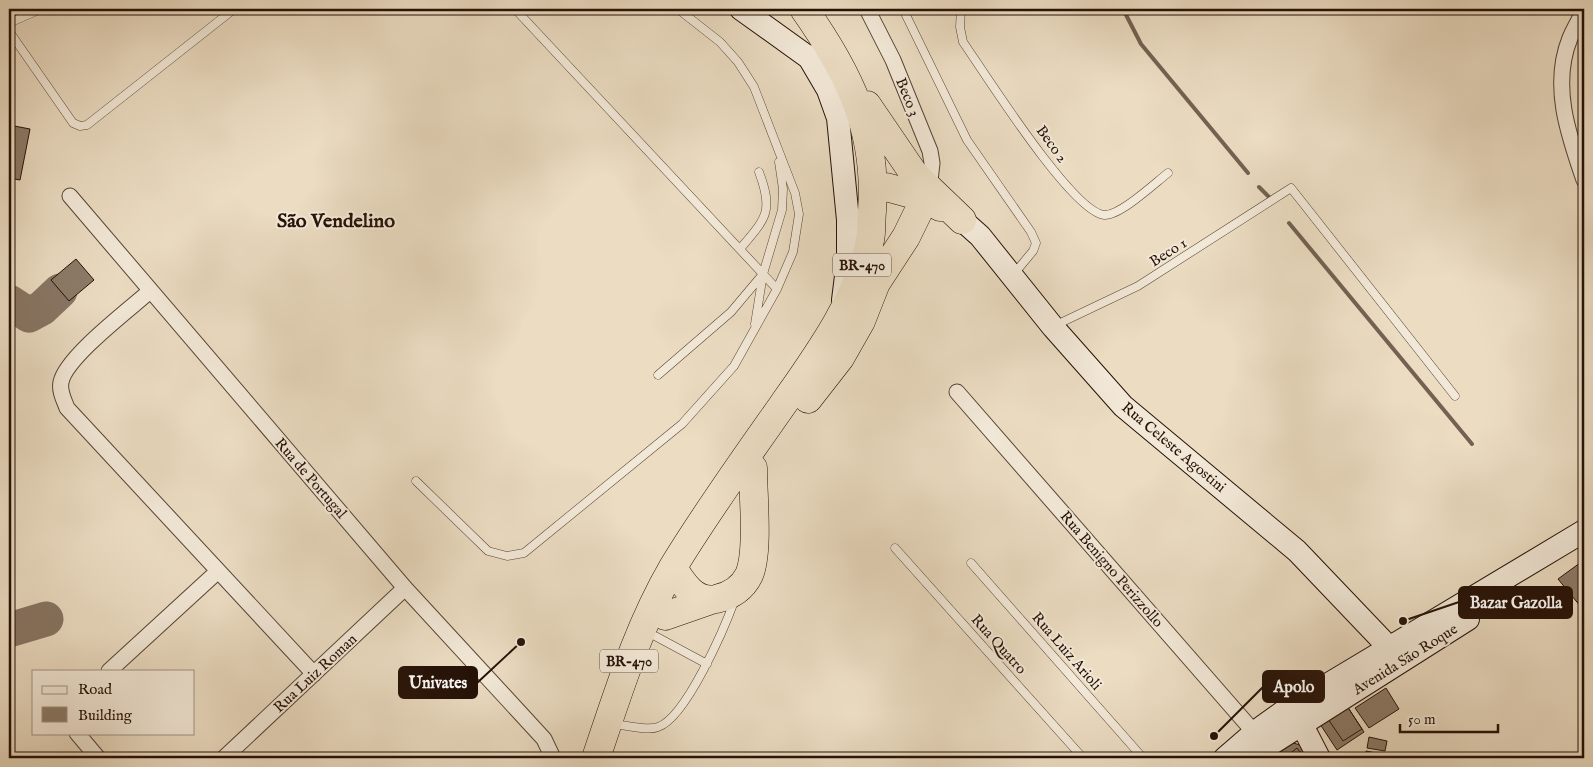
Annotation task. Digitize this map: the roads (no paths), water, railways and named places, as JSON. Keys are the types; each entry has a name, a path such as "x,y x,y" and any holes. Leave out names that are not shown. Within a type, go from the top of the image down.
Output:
{"highway":[{"name":"BR-470","path":"610,758 620,725 660,626 677,576 701,546 753,468 840,358 861,321 876,283 886,186 882,150 863,102 825,38 804,9"},
{"name":"BR-470","path":"596,758 630,657 730,479 823,346 841,315 861,270 870,240 874,186 870,146 858,71 837,31 821,9"},
{"path":"863,102 928,194 962,220"},
{"path":"886,186 928,194"},
{"path":"876,283 906,237 928,194"},
{"path":"906,237 941,220 962,220"},
{"path":"660,626 710,600 727,597 739,590 748,575 753,554 753,468"},
{"path":"677,576 698,598 710,600"}],"street":[{"path":"741,9 808,56 863,102"},
{"name":"Beco 3","path":"868,9 893,60 930,151 932,163 928,194"},
{"path":"1584,10 1569,38 1562,72 1561,96 1566,121 1584,180"},
{"path":"808,56 828,90 838,118 848,220 848,260 841,315"},
{"name":"Rua de Portugal","path":"70,196 405,588 544,739 553,758"},
{"name":"Rua Celeste Agostini","path":"962,220 980,236 1052,327 1123,406 1297,551 1395,654"},
{"path":"150,291 80,354 66,370 61,382 61,393 67,408 217,572 314,674"},
{"name":"Rua Benigno Perizzollo","path":"957,392 1260,740"},
{"name":"Avenida São Roque","path":"1225,758 1260,740 1584,531"},
{"name":"Avenida São Roque","path":"1260,740 1302,725 1395,654 1584,547"},
{"path":"110,670 217,572"},
{"name":"Rua Luiz Roman","path":"224,758 405,588"},
{"path":"1302,725 1319,758"},
{"path":"78,734 98,758"}],"lane":[{"path":"9,23 41,9"},
{"path":"9,31 73,123 80,126 87,125 234,9"},
{"path":"515,9 777,289"},
{"path":"416,481 488,551 507,556 524,553 682,424 734,366 777,289 793,252 798,214 795,193 754,87 738,62 720,42 678,9"},
{"path":"903,9 967,140 1031,232 1036,243 1033,251 1011,276"},
{"name":"Beco 2","path":"961,9 960,27 963,42 1052,170 1094,212 1105,215 1116,212 1168,173"},
{"path":"754,330 762,274 782,210 783,188 777,150"},
{"path":"740,249 764,221 768,206 767,192 759,172"},
{"name":"Beco 1","path":"1052,327 1138,286 1290,188 1456,396"},
{"path":"658,375 731,312 762,274"},
{"name":"Rua Quatro","path":"895,548 1083,758"},
{"name":"Rua Luiz Arioli","path":"971,562 1143,758"},
{"path":"620,725 656,728 664,725 673,717 707,664 725,627 739,590"},
{"path":"660,626 707,664"}],"waterway":[{"path":"1123,9 1141,44 1248,173"},
{"path":"1259,187 1269,197"},
{"path":"1289,223 1472,444"}],"place":[{"name":"Bazar Gazolla","path":"1403,621"},
{"name":"Univates","path":"521,642"},
{"name":"Apolo","path":"1214,736"}],"district":[{"name":"São Vendelino","path":"336,220"}]}
